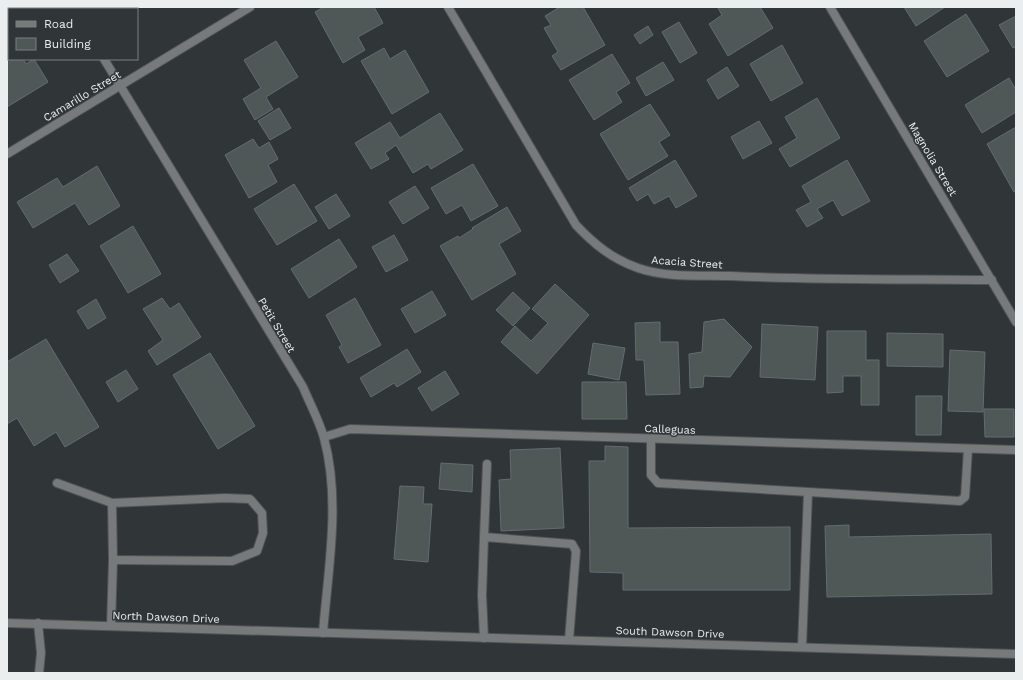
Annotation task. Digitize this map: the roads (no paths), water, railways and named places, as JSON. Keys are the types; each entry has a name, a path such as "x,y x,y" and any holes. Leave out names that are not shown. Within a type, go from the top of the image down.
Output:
{"street":[{"name":"Camarillo Street","path":"7,154 250,7"},
{"name":"Acacia Street","path":"448,7 576,225 594,244 615,258 639,269 664,274 758,277 992,280"},
{"name":"Magnolia Street","path":"830,7 1016,322"},
{"name":"Petit Street","path":"105,60 302,387 324,437 330,463 333,503 323,632"},
{"name":"Calleguas","path":"324,437 350,429 651,440 1016,450"},
{"path":"651,440 651,476 658,482 808,493 960,501 965,497 968,448"},
{"path":"484,638 482,595 487,464"},
{"path":"57,483 112,504 224,498 250,499 262,513 263,533 257,551 232,561 113,560"},
{"path":"802,647 808,493"},
{"path":"111,626 113,560 112,504"},
{"path":"484,537 572,544 575,546 576,551 569,640"},
{"name":"North Dawson Drive","path":"7,623 323,632"},
{"path":"38,623 41,653 39,673"},
{"name":"South Dawson Drive","path":"323,632 1016,654"}]}
